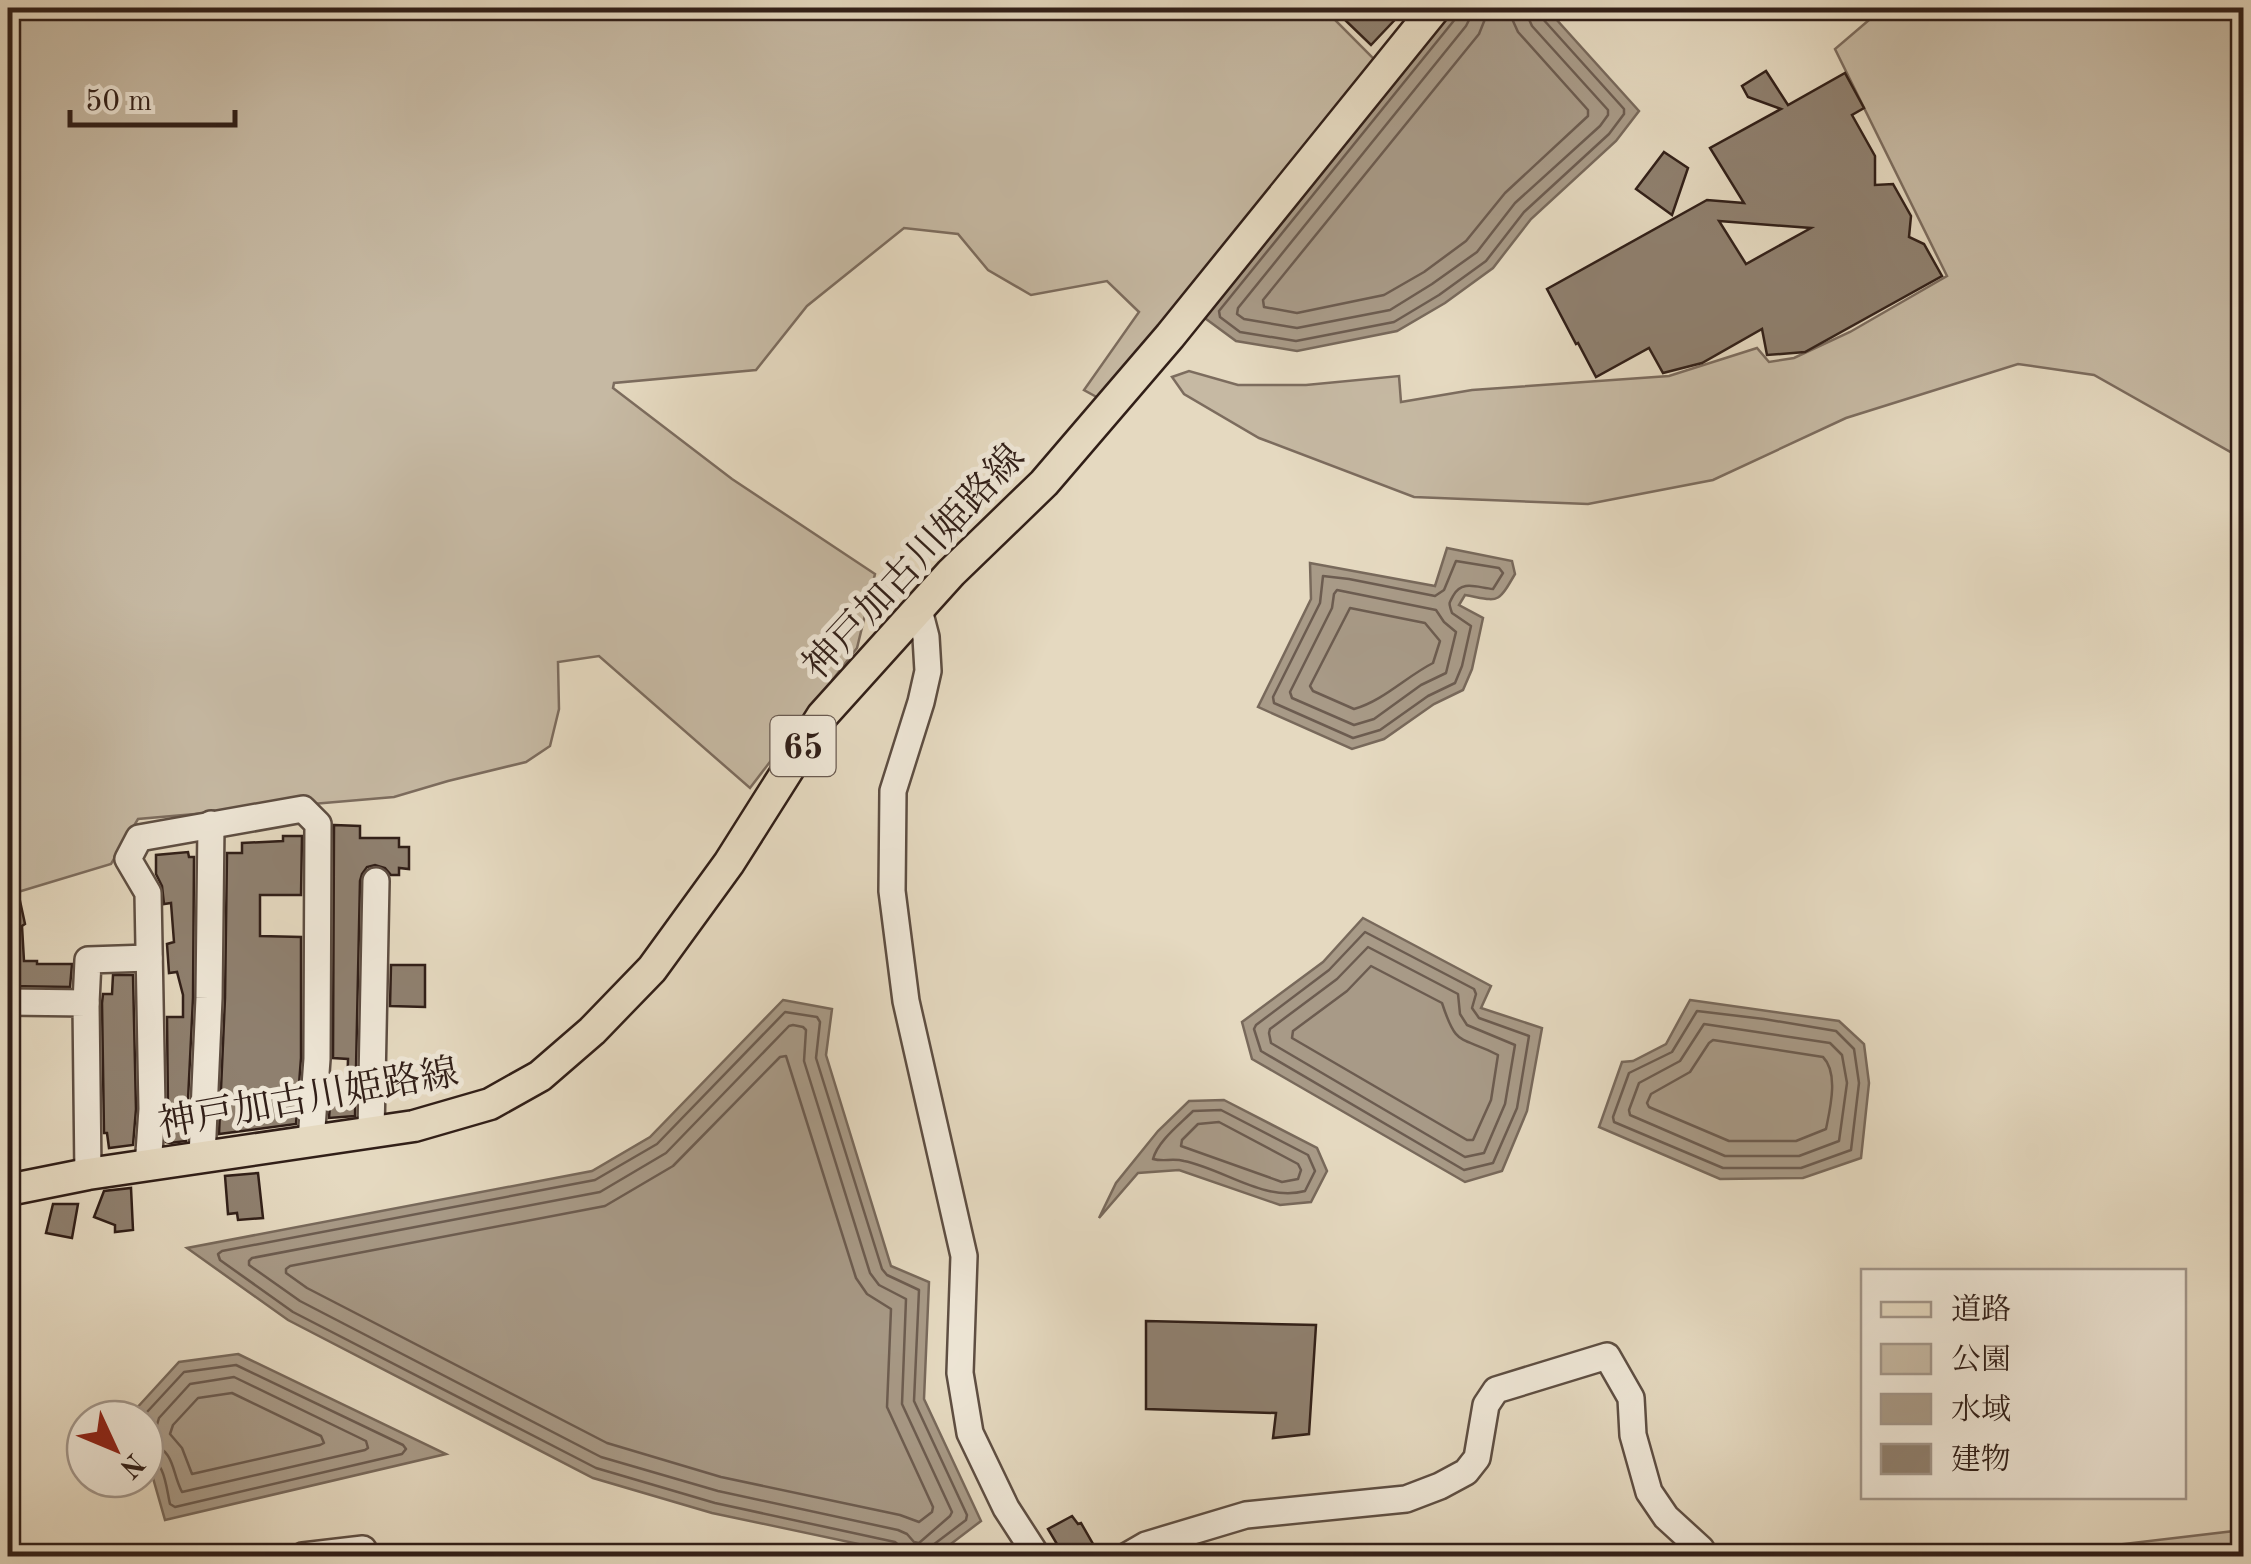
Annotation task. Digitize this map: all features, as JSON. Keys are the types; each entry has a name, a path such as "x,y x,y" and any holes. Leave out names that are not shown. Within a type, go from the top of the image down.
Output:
{"main road":[{"name":"神戸加古川姫路線","path":"8,1190 88,1174 414,1126 490,1104 540,1076 592,1031 652,969 729,862 822,716 951,573 1044,483 1170,336 1435,8"}],"street":[{"path":"919,610 928,671 893,790 892,891 906,1001 964,1256 960,1373 970,1433 1006,1508 1037,1556"},
{"path":"148,1167 152,1109 148,893 128,859 139,838 303,810 318,824 318,1059 311,1142"},
{"path":"202,1157 212,824"},
{"path":"371,1132 376,881"},
{"path":"88,1174 88,960 148,958"},
{"path":"8,1002 86,1003"},
{"path":"1127,1556 1146,1544 1246,1515 1406,1499 1440,1486 1466,1472 1477,1458 1486,1405 1496,1390 1607,1356 1631,1398 1633,1435 1649,1492 1655,1504 1704,1556"},
{"path":"303,1556 363,1548"}],"green space":[{"path":"8,8 1347,8 1336,21 1374,59 1102,400 1084,390 1139,312 1107,281 1031,295 988,270 958,234 904,228 807,306 756,370 614,383 613,388 732,479 875,574 857,648 750,788 599,656 558,662 559,709 550,746 526,762 394,797 138,819 111,864 8,895"},
{"path":"1883,8 2243,8 2243,459 2094,375 2018,364 1846,418 1713,480 1588,504 1414,497 1259,438 1184,394 1172,377 1189,371 1238,385 1306,385 1399,376 1401,402 1472,390 1669,376 1757,348 1769,362 1794,358 1850,332 1947,276 1835,49"},
{"path":"2243,1530 2243,1556 2100,1556 2098,1547"}],"water":[{"path":"1452,8 1546,8 1639,111 1616,141 1531,219 1493,268 1397,331 1297,351 1236,341 1202,316"},
{"path":"1447,548 1512,561 1515,574 1500,596 1485,599 1465,595 1459,605 1483,618 1472,669 1463,690 1434,704 1384,739 1352,749 1258,707 1311,599 1310,563 1435,586"},
{"path":"1363,918 1491,986 1481,1008 1542,1028 1527,1111 1502,1171 1465,1182 1252,1059 1242,1022 1323,962"},
{"path":"783,1000 832,1009 826,1055 891,1266 929,1282 924,1399 981,1521 935,1556 915,1556 712,1513 593,1478 288,1320 187,1248 592,1171 650,1137"},
{"path":"1690,1000 1839,1021 1864,1044 1869,1083 1861,1158 1803,1178 1720,1179 1599,1127 1622,1062 1633,1061 1666,1044"},
{"path":"1224,1100 1317,1148 1327,1171 1311,1202 1280,1205 1179,1170 1138,1173 1099,1218 1116,1183 1158,1131 1189,1101"},
{"path":"238,1354 446,1454 165,1520 159,1499 165,1499 165,1399 145,1399 179,1362"}],"building":[{"path":"1357,8 1406,8 1371,45 1345,20"},
{"path":"1766,71 1788,105 1845,73 1864,108 1852,115 1875,156 1875,185 1893,184 1911,216 1909,237 1924,244 1942,276 1805,352 1767,355 1762,329 1702,363 1663,373 1649,348 1596,377 1547,289 1707,200 1744,203 1710,148 1781,109 1748,97 1742,86","holes":["1719,221 1811,228 1746,264"]},
{"path":"1664,152 1688,168 1672,215 1636,189"},
{"path":"334,825 360,826 360,838 399,838 399,847 409,847 409,869 399,868 399,875 391,875 375,865 362,874 355,1116 329,1118 331,1093 347,1093 348,1059 333,1058"},
{"path":"283,836 302,836 301,895 260,895 260,936 301,937 301,1058 296,1124 219,1134 227,853 242,853 242,843 283,841"},
{"path":"188,852 189,857 194,857 186,1141 170,1143 166,1142 167,1017 183,1017 183,995 177,972 169,973 167,944 174,942 171,903 164,904 156,874 156,855"},
{"path":"15,878 25,924 24,961 72,964 70,987 8,986 8,879"},
{"path":"391,965 425,965 425,1007 390,1006"},
{"path":"113,975 133,975 136,1109 133,1145 109,1148 104,1133 102,1003 103,994 112,994"},
{"path":"258,1173 263,1218 238,1220 237,1213 228,1214 225,1176"},
{"path":"131,1188 133,1230 115,1232 115,1225 94,1217 104,1191"},
{"path":"53,1204 78,1204 72,1238 46,1233"},
{"path":"1146,1321 1316,1325 1309,1434 1273,1438 1276,1413 1146,1409"},
{"path":"1072,1516 1093,1544 1089,1556 1064,1556 1048,1529"}]}
